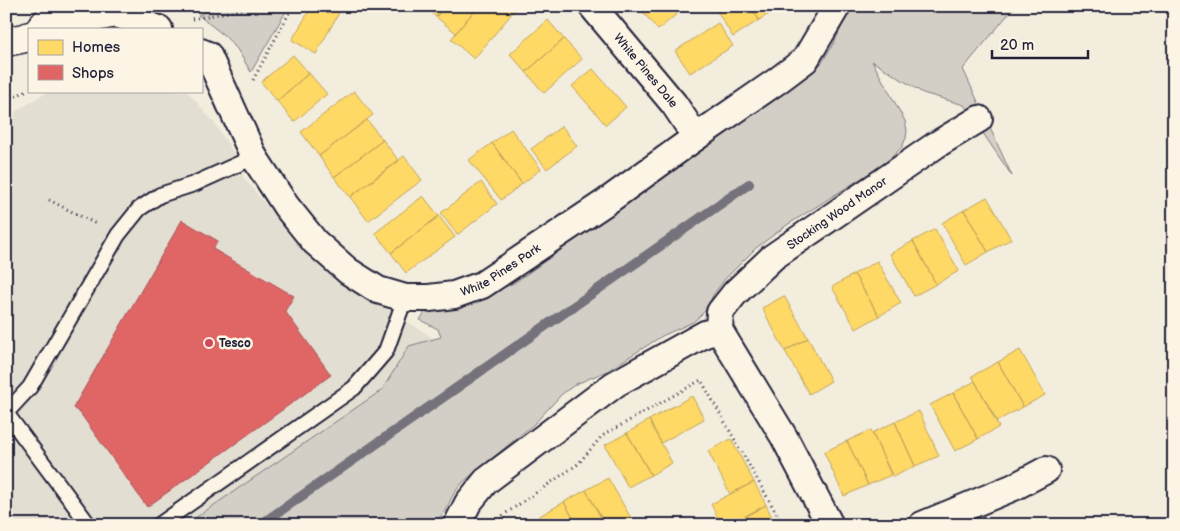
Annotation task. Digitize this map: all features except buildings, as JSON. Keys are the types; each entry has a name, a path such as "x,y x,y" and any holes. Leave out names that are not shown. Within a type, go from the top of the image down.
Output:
{"street":[{"path":"41,28 52,15 56,6"},
{"name":"White Pines Dale","path":"592,6 674,104 696,137"},
{"name":"White Pines Park","path":"202,53 208,56 254,157 286,206 315,242 348,271 378,290 405,298 429,298 454,295 482,285 606,202 805,60 837,6"},
{"path":"44,28 112,10 157,28"},
{"path":"6,42 28,36"},
{"name":"Stocking Wood Manor","path":"719,330 720,312 773,257 936,145 979,119"},
{"path":"457,525 468,502 486,481 615,384 704,334 719,330 784,437 830,525"},
{"path":"922,525 1014,487 1046,470"}],"lane":[{"path":"90,525 6,413 30,387 118,235 139,209 160,194 194,184 254,157"},
{"path":"159,525 354,388 386,351 405,298"}],"path":[{"path":"231,12 234,6"},
{"path":"192,19 260,6"},
{"path":"253,80 293,6"},
{"path":"6,107 11,99 28,90"},
{"path":"49,200 118,235"},
{"path":"499,525 502,516 578,464 602,436 701,380 783,525"}],"shaded area":[{"path":"221,6 289,6 251,72 237,49 225,36 198,15"},
{"path":"851,6 1015,6 963,69 1012,176 964,105 923,93 872,61 905,121 907,130 902,147 884,164 787,225 756,248 725,279 713,295 708,307 693,322 662,336 607,371 576,384 562,394 534,424 462,483 445,511 433,525 185,525 382,390 409,346 441,337 438,329 420,320 425,312 461,305 514,283 800,81 821,64 834,43"},
{"path":"47,92 188,92 214,123 230,147 244,178 271,211 314,257 337,277 460,355 186,525 6,525 6,136 16,111"}],"waterway":[{"path":"260,525 749,184"}],"place":[{"name":"Tesco","path":"209,343"}]}
